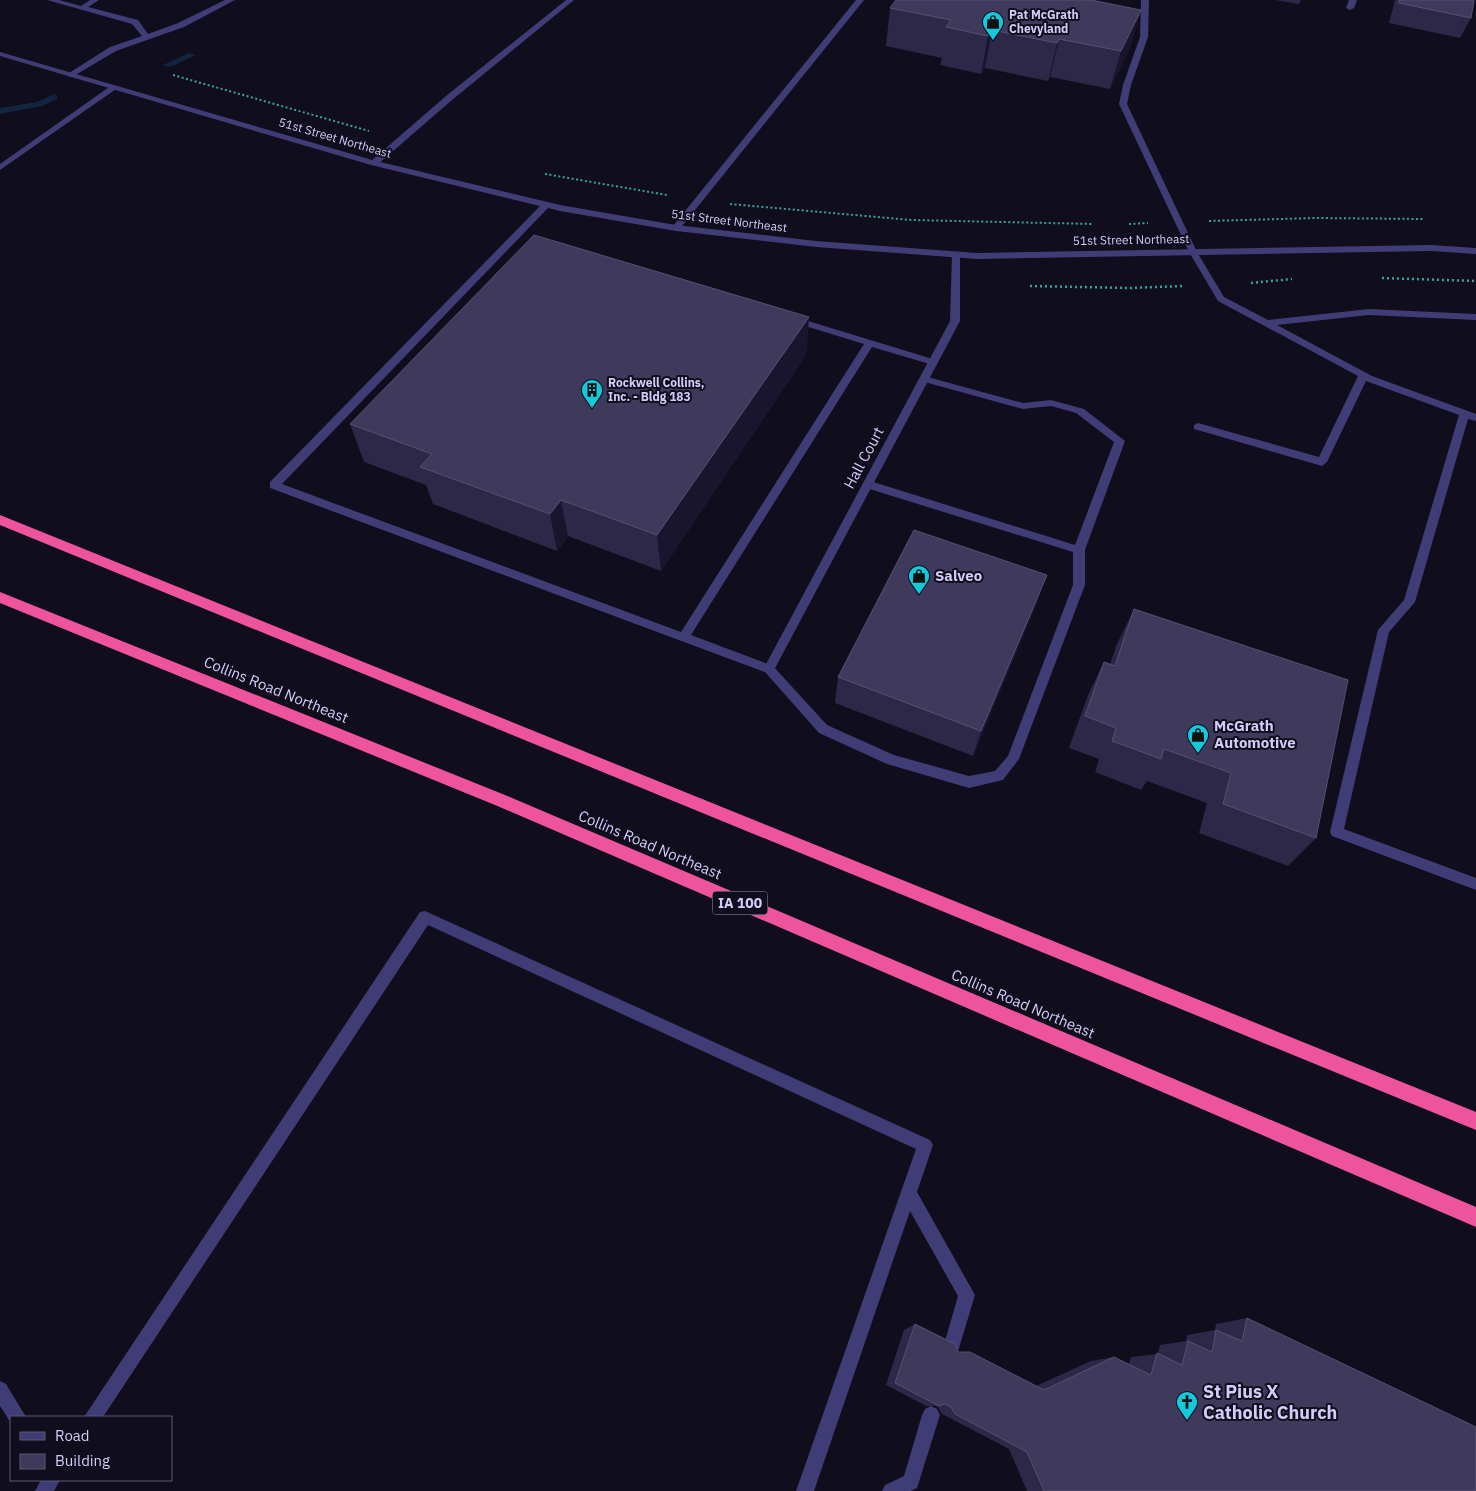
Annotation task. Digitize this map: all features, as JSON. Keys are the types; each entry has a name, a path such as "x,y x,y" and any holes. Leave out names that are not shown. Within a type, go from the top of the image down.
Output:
{"highway":[{"path":"0,520 1476,1121"},
{"name":"Collins Road Northeast","path":"0,598 42,613 500,800 1476,1218"}],"street":[{"path":"51,0 135,22 147,37"},
{"path":"82,8 95,0"},
{"path":"72,75 113,49 181,25 231,0"},
{"path":"374,163 449,98 570,0"},
{"path":"676,228 860,0"},
{"path":"1145,0 1140,36 1124,104 1194,252 1221,299 1364,375 1470,416 1410,602 1384,630 1336,832 1476,884"},
{"path":"1350,8 1353,0"},
{"name":"51st Street Northeast","path":"0,54 374,163 546,205 676,228 816,244 977,256 1431,248 1476,251"},
{"path":"0,168 115,87"},
{"path":"546,205 513,245 274,484 769,668 823,730 891,760 969,782 999,776 1013,759 1079,585 1079,550 1120,441 1080,411 1051,403 1023,406 924,379"},
{"name":"Hall Court","path":"769,668 955,321 956,254"},
{"path":"1267,323 1369,312 1476,317"},
{"path":"787,317 933,362"},
{"path":"684,637 870,343"},
{"path":"1198,427 1322,462 1364,375"},
{"path":"867,484 1079,550"},
{"path":"94,1416 425,917 924,1145 805,1491"},
{"path":"908,1192 967,1295 951,1348"},
{"path":"0,1390 16,1416"},
{"path":"891,1491 911,1482 931,1415"}],"path":[{"path":"1030,286 1130,288 1281,282 1296,278"},
{"path":"1373,278 1476,282"}],"building":[{"path":"896,0 1091,0 1141,10 1121,51 1059,39 1057,43 992,30 988,36 946,27 951,20 890,8"},
{"path":"1399,0 1474,0 1471,18 1399,3"},
{"name":"Rockwell Collins, Inc. - Bldg 183","path":"534,235 809,317 657,535 561,500 550,514 420,467 432,454 350,424"},
{"path":"914,530 1047,575 981,731 838,677"},
{"name":"McGrath Automotive","path":"1134,609 1348,680 1316,838 1223,804 1231,773 1164,749 1161,759 1112,741 1116,728 1085,716 1104,662 1115,666"},
{"name":"St Pius X Catholic Church","path":"1247,1318 1476,1427 1476,1491 1044,1491 1027,1452 955,1414 951,1407 945,1404 939,1406 895,1383 915,1324 955,1344 958,1352 970,1352 1044,1390 1114,1357 1151,1375 1157,1353 1182,1365 1188,1341 1212,1352 1216,1330 1242,1341"}],"waterway":[{"path":"167,65 192,55"},
{"path":"0,111 39,104 54,97"}],"place":[{"name":"Pat McGrath Chevyland","path":"993,41"},
{"name":"Rockwell Collins, Inc. - Bldg 183","path":"592,409"},
{"name":"Salveo","path":"919,595"},
{"name":"McGrath Automotive","path":"1198,754"},
{"name":"St Pius X Catholic Church","path":"1187,1421"}]}
